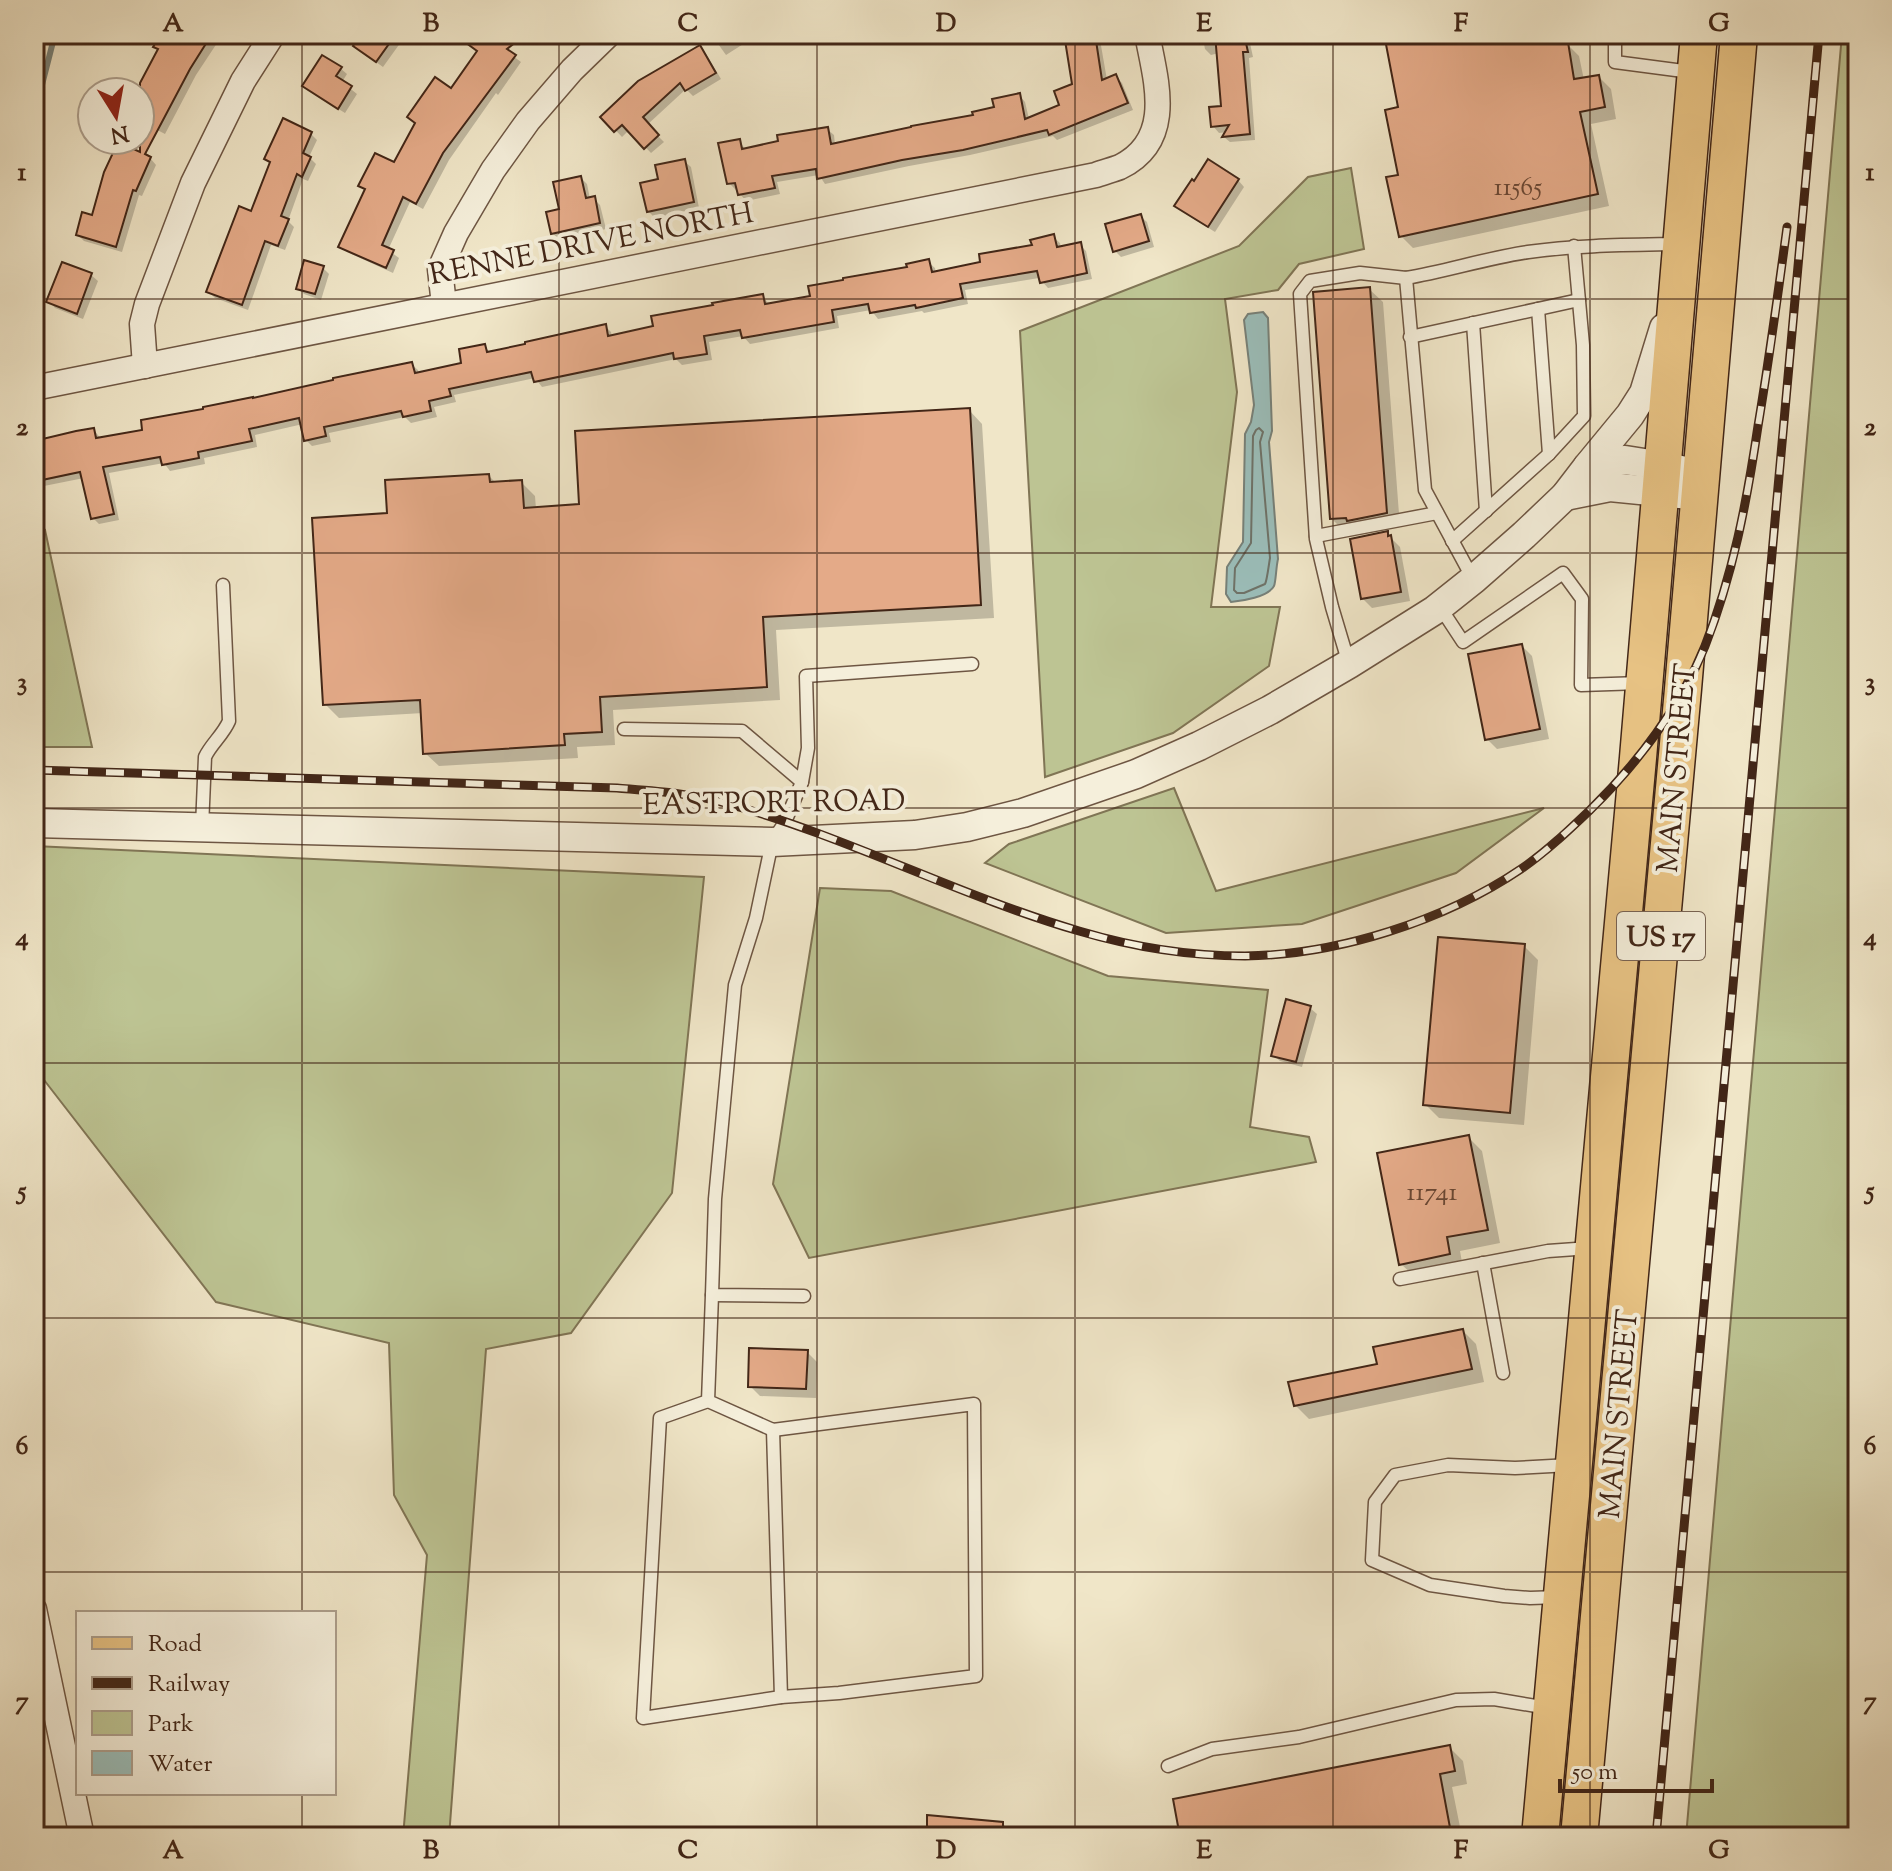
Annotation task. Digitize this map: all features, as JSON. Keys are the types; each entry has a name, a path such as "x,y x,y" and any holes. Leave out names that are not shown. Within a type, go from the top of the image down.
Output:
{"main road":[{"name":"MAIN STREET","path":"1540,1837 1699,34"},
{"name":"MAIN STREET","path":"1579,1837 1739,34"}],"street":[{"path":"145,366 142,324 147,304 188,196 243,81 273,34"},
{"path":"444,305 440,269 456,233 493,170 528,121 572,70 609,34"},
{"name":"RENNE DRIVE NORTH","path":"34,388 1096,175 1119,167 1137,156 1149,140 1159,110 1147,34"},
{"name":"EASTPORT ROAD","path":"34,823 772,842 915,835 967,827 1023,813 1136,774 1270,710 1349,664 1439,606 1474,579 1565,496 1630,415 1644,393 1678,281"},
{"path":"1588,466 1625,460 1662,479"},
{"path":"1565,496 1662,479 1701,485"},
{"path":"1612,1040 1651,1044"},
{"path":"1562,1597 1601,1602"},
{"path":"34,1609 82,1837"}],"lane":[{"path":"1615,34 1615,62 1696,73"},
{"path":"1349,664 1316,536 1300,294 1310,281 1360,273 1406,278 1574,246 1681,244"},
{"path":"1452,541 1549,454 1584,416 1583,345 1574,246"},
{"path":"1406,278 1425,490 1474,579"},
{"path":"1410,337 1579,300"},
{"path":"1538,309 1549,454"},
{"path":"1473,323 1486,511"},
{"path":"1316,536 1437,513"},
{"path":"1439,606 1463,642 1563,573 1582,599 1581,685 1644,683"},
{"path":"202,827 205,757 229,721 223,585"},
{"path":"708,1401 715,1199 735,985 756,918 772,842 785,822 802,782 808,748 806,676 972,664"},
{"path":"624,729 742,731 802,782"},
{"path":"1400,1279 1548,1251 1593,1248"},
{"path":"1483,1263 1503,1373"},
{"path":"712,1295 804,1296"},
{"path":"708,1401 773,1430 974,1404 976,1676 781,1697 643,1718 660,1418 708,1401"},
{"path":"773,1430 781,1697"},
{"path":"1562,1597 1530,1598 1430,1585 1372,1560 1375,1502 1395,1475 1448,1465 1515,1468 1574,1464"},
{"path":"1168,1766 1212,1749 1299,1737 1456,1700 1494,1699 1551,1709"}],"green space":[{"path":"1842,34 1858,34 1858,1837 1686,1837"},
{"path":"1351,168 1364,249 1299,264 1278,290 1225,299 1237,392 1211,607 1280,607 1269,666 1173,733 1045,777 1020,331 1239,246 1308,177"},
{"path":"45,530 92,747 34,747 34,532"},
{"path":"1174,788 1216,891 1544,808 1456,873 1302,924 1166,933 985,863 1009,844"},
{"path":"34,846 704,877 672,1193 571,1333 486,1349 449,1837 403,1837 427,1555 394,1495 389,1343 216,1302 34,1067"},
{"path":"820,888 891,891 1108,976 1268,990 1250,1127 1309,1137 1316,1162 809,1258 773,1184"}],"water":[{"path":"1263,312 1268,318 1272,431 1269,442 1278,559 1275,584 1271,590 1254,598 1231,602 1226,594 1227,567 1243,542 1245,434 1254,405 1244,320 1248,314"}],"building":[{"path":"161,34 212,34 156,133 156,76 144,76 158,49 153,47"},
{"path":"361,34 396,34 376,62 353,46"},
{"path":"454,34 526,34 507,49 516,55 443,153 416,204 403,197 382,245 394,250 386,268 338,247 365,189 358,186 375,153 394,162 415,123 407,117 435,77 451,88 477,51"},
{"path":"1064,34 1095,34 1102,80 1116,74 1128,103 1049,135 1047,130 817,179 816,169 772,176 775,188 738,195 735,183 727,184 718,143 740,139 742,149 778,141 777,135 828,127 831,144 973,115 972,112 994,107 992,99 1020,93 1025,119 1059,105 1054,91 1072,84"},
{"path":"1215,34 1244,34 1248,52 1243,52 1250,134 1222,137 1229,125 1211,127 1209,107 1221,106"},
{"path":"1384,34 1551,34 1553,44 1568,42 1574,79 1599,75 1605,107 1580,112 1598,194 1399,237 1386,177 1398,175 1385,110 1398,107"},
{"path":"700,45 716,73 685,91 680,83 643,117 659,135 644,149 622,125 614,132 600,117 638,81"},
{"path":"322,55 342,67 336,76 352,86 338,109 302,86"},
{"path":"283,118 312,132 303,153 311,157 302,177 297,174 281,216 289,219 278,246 265,241 242,305 206,292 239,206 251,211 270,162 264,159"},
{"path":"111,156 151,157 136,191 133,190 116,247 76,235 82,212 92,215"},
{"path":"685,159 694,202 647,212 640,183 658,179 655,165"},
{"path":"1208,159 1239,179 1208,227 1174,206"},
{"path":"581,176 586,198 595,196 600,223 551,234 546,212 559,209 553,182"},
{"path":"1141,214 1149,241 1113,252 1105,224"},
{"path":"1054,234 1057,247 1081,242 1087,273 1040,283 1037,271 960,284 963,298 916,308 915,305 870,313 868,304 832,310 834,322 742,338 740,330 704,336 707,354 674,359 673,353 534,382 531,372 449,389 451,396 429,401 431,411 403,417 401,411 324,427 326,436 304,441 299,418 249,429 252,441 198,452 199,458 162,465 160,457 103,467 114,514 91,519 80,472 42,480 40,471 34,472 34,441 76,431 94,428 96,438 142,430 141,420 412,362 415,373 461,363 459,349 485,344 487,352 606,324 608,336 653,326 651,316 712,303 763,294 765,304 810,296 808,286 907,267 906,264 929,259 932,272 980,262 979,254 1032,245 1030,240"},
{"path":"304,260 324,266 315,294 296,289"},
{"path":"62,262 92,273 77,314 46,302"},
{"path":"1370,287 1387,513 1347,521 1346,518 1330,519 1313,292"},
{"path":"970,408 981,605 763,617 767,687 600,697 602,732 564,734 565,745 423,754 420,700 323,705 312,518 387,513 385,480 489,474 490,482 522,480 524,508 579,504 575,431"},
{"path":"1388,531 1401,592 1361,599 1350,539"},
{"path":"1522,644 1540,729 1485,740 1468,654"},
{"path":"1438,937 1525,944 1510,1113 1423,1105"},
{"path":"1286,999 1311,1006 1296,1062 1271,1056"},
{"path":"1469,1135 1488,1230 1447,1237 1450,1254 1399,1265 1377,1153"},
{"path":"1463,1329 1472,1369 1294,1406 1288,1382 1377,1364 1373,1347"},
{"path":"749,1348 808,1350 806,1389 748,1387"},
{"path":"1450,1745 1455,1771 1440,1774 1451,1833 1431,1837 1180,1837 1173,1799"},
{"path":"927,1815 1003,1822 1003,1837 927,1837"}],"waterway":[{"path":"34,116 55,34"}],"railway":[{"path":"1656,1837 1819,34"},
{"path":"34,770 617,788 671,793 712,800 770,817 1034,917 1140,946 1245,956 1316,949 1389,932 1491,888 1521,869 1566,833 1625,773 1684,690 1715,619 1738,538 1754,454 1787,227"}]}
